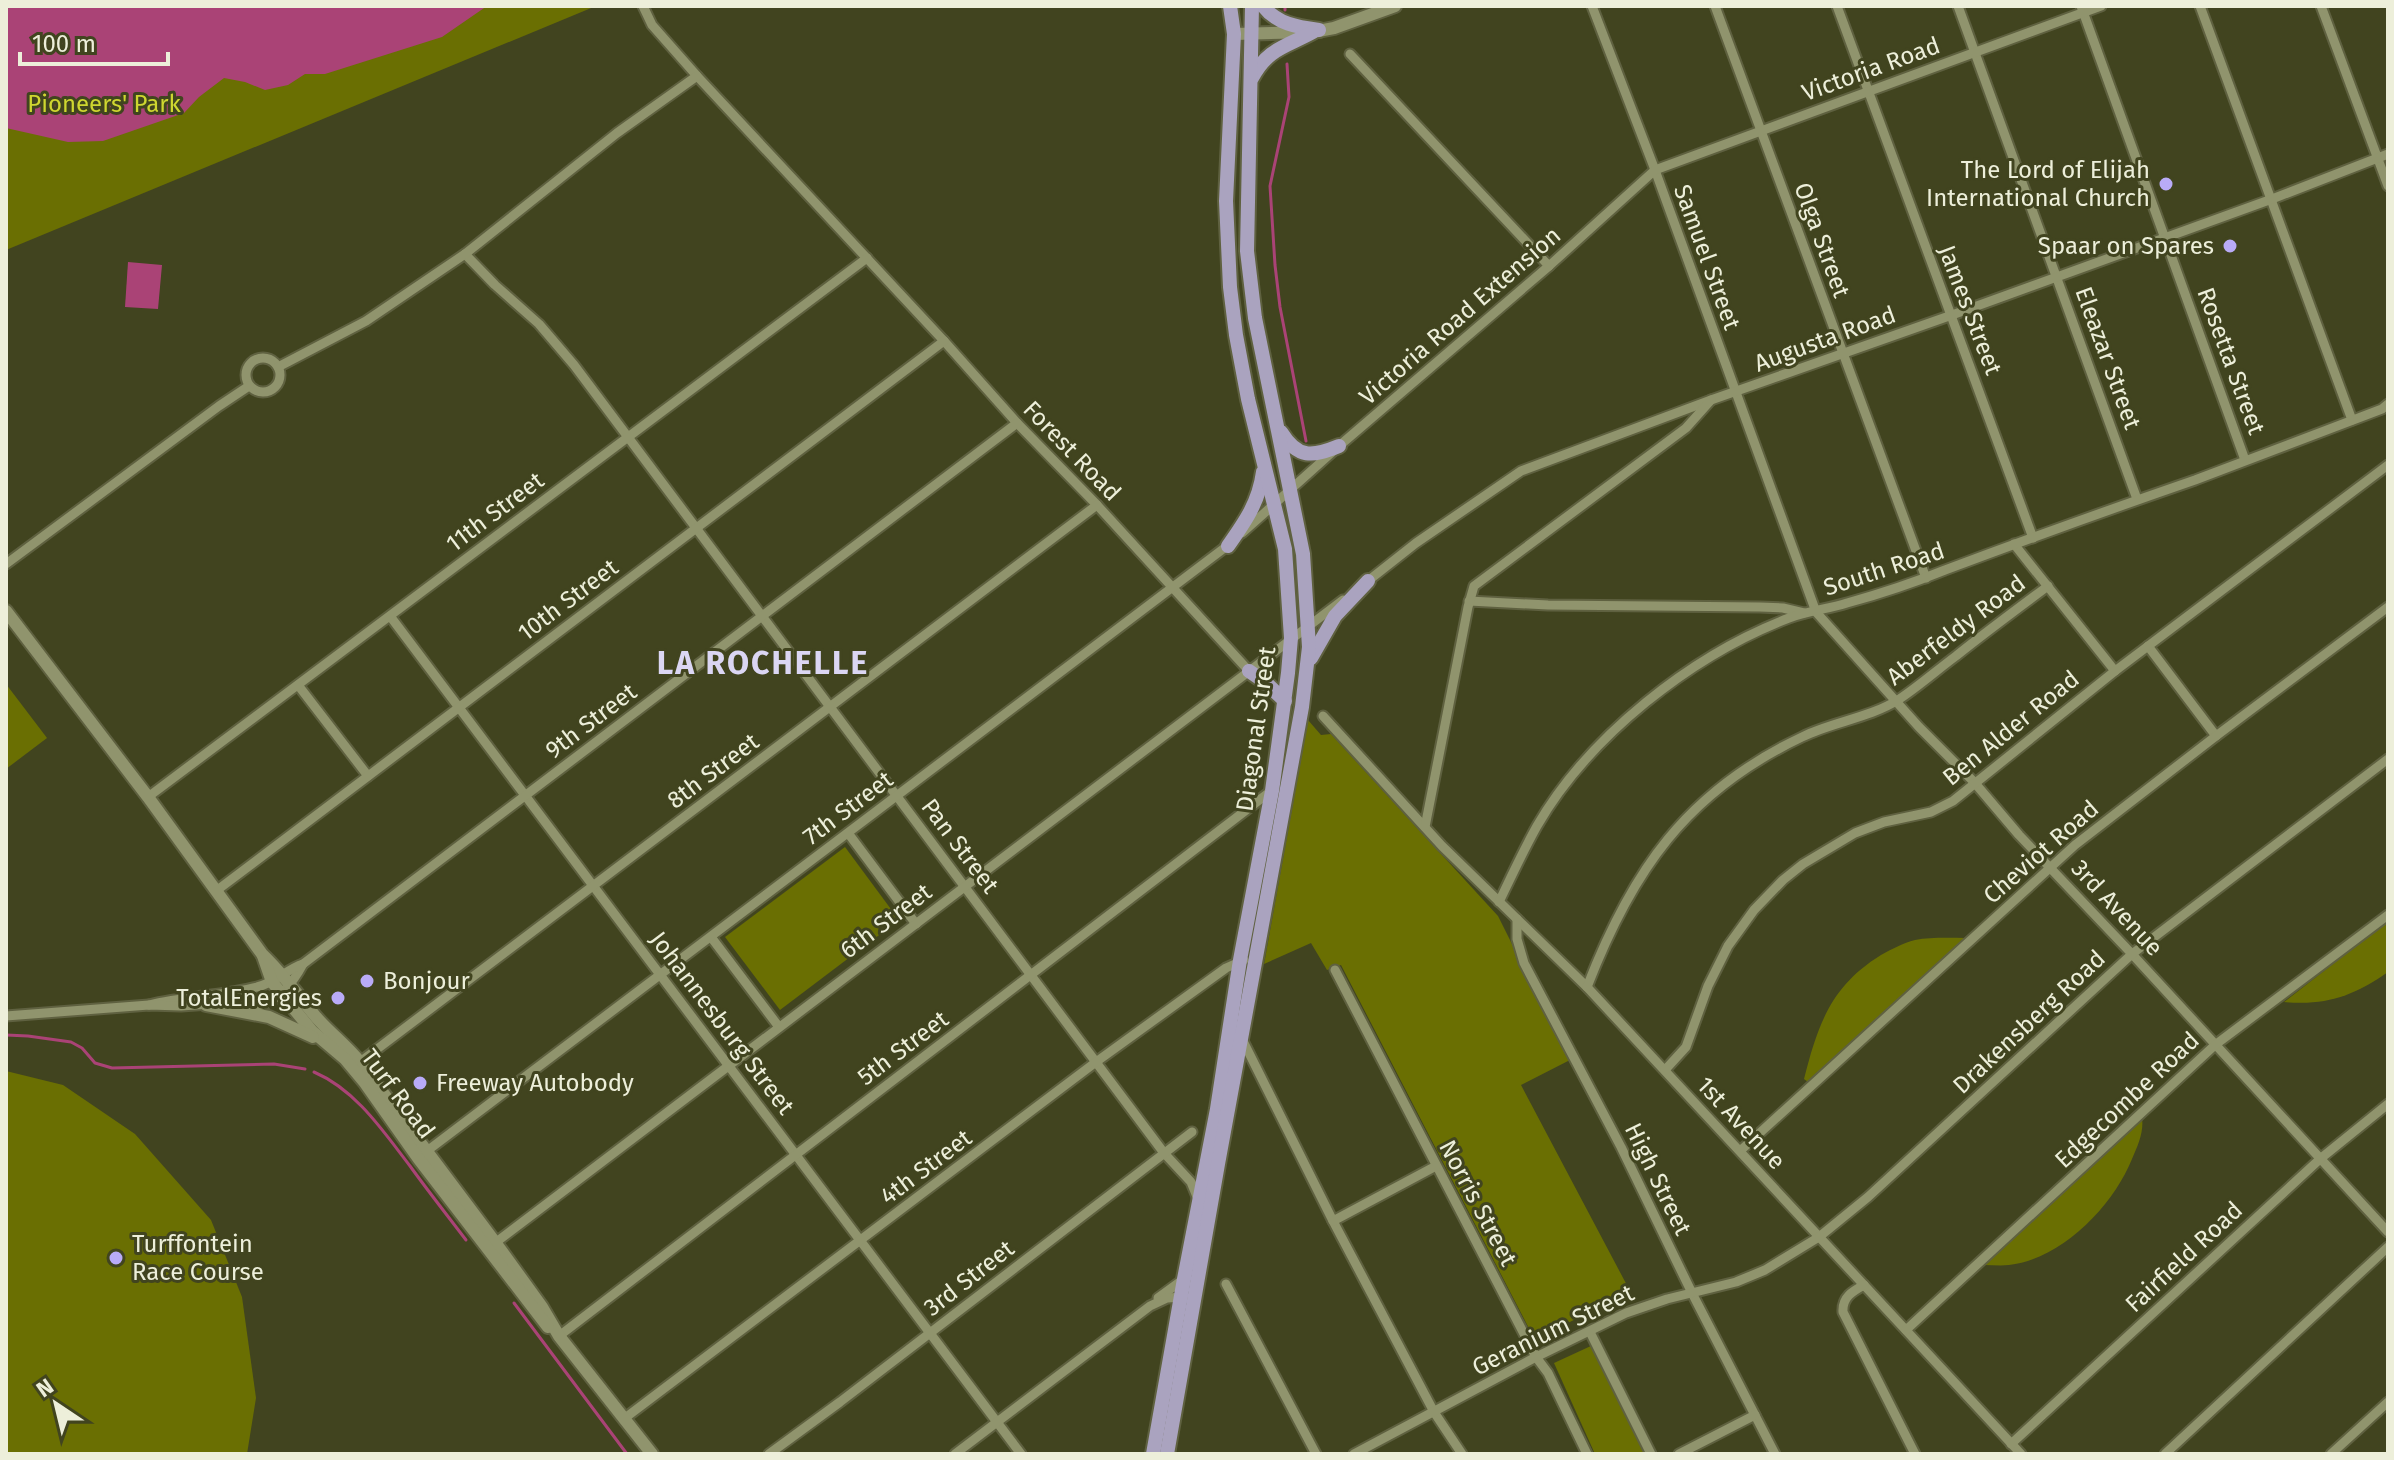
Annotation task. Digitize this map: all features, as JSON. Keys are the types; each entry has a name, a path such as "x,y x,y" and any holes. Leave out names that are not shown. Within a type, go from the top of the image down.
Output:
{"main road":[{"name":"Diagonal Street","path":"1154,1449 1241,1036 1248,960 1291,638 1285,549 1248,399 1236,335 1228,259 1226,201 1234,34 1230,6"},
{"name":"Diagonal Street","path":"1167,1454 1188,1297 1184,1279 1308,664 1309,625 1303,554 1255,318 1248,263 1252,6"},
{"path":"1263,6 1286,24 1317,31"},
{"path":"1251,78 1258,65 1272,52 1317,31 1395,6"},
{"path":"1234,34 1317,31"},
{"path":"1277,424 1292,446 1305,454 1321,453 1339,446"},
{"path":"1228,546 1254,508 1265,463"},
{"path":"1308,664 1335,616 1368,581"},
{"name":"Turf Road","path":"6,611 148,797 320,1039 356,1065"},
{"path":"1249,671 1285,701"},
{"name":"Turf Road","path":"282,983 347,1046 356,1065 422,1154 652,1454"},
{"path":"206,1005 269,1017 320,1039"}],"street":[{"name":"Forest Road","path":"643,6 652,25 697,76 1249,671"},
{"name":"Samuel Street","path":"1592,6 1816,612"},
{"name":"Olga Street","path":"1715,6 1926,578"},
{"name":"James Street","path":"1837,6 2033,538"},
{"name":"Eleazar Street","path":"1958,6 2137,499"},
{"name":"Victoria Road","path":"1655,170 1974,53 2082,9 2101,6"},
{"path":"2200,6 2352,420"},
{"path":"2321,6 2388,186"},
{"name":"Rosetta Street","path":"2082,9 2245,460"},
{"path":"1350,54 1549,266"},
{"path":"278,367 366,321 465,254 617,133 697,76"},
{"name":"Augusta Road","path":"1309,625 1416,543 1521,471 2272,199 2388,154"},
{"name":"Victoria Road Extension","path":"1290,491 1655,170"},
{"name":"Pan Street","path":"465,254 539,324 574,365 1164,1153 1191,1182 1198,1203"},
{"name":"11th Street","path":"148,797 867,258"},
{"name":"10th Street","path":"216,891 944,341"},
{"path":"267,358 278,367 280,376 273,389 258,392 249,386 245,373 252,361 267,358"},
{"path":"6,564 249,386"},
{"path":"1425,827 1474,586 1686,428 1711,400"},
{"name":"South Road","path":"1499,902 1538,824 1572,777 1645,703 1701,662 1747,637 1804,613 1926,578 2386,407"},
{"name":"9th Street","path":"282,983 1017,423"},
{"name":"Ben Alder Road","path":"1665,1070 1686,1047 1708,986 1728,946 1754,910 1783,880 1803,864 1855,833 1884,822 1942,808 2115,671 2388,465"},
{"name":"7th Street","path":"422,1154 1228,546 1290,491"},
{"name":"8th Street","path":"356,1065 1097,505"},
{"path":"2014,544 2115,671"},
{"name":"Aberfeldy Road","path":"1587,987 1621,907 1639,876 1669,835 1695,809 1768,754 1821,729 1896,701 2048,586"},
{"path":"1469,601 1760,607 1804,613"},
{"name":"Cheviot Road","path":"1740,1151 2050,866 2388,607"},
{"name":"3rd Avenue","path":"1816,612 2388,1232"},
{"name":"Johannesburg Street","path":"390,616 1021,1454"},
{"name":"6th Street","path":"491,1245 1309,625"},
{"path":"2148,646 2216,736"},
{"path":"298,685 368,776"},
{"name":"1st Avenue","path":"1323,716 1425,827 1587,987 2021,1454"},
{"name":"Drakensberg Road","path":"1819,1237 1868,1197 2132,954 2388,759"},
{"name":"5th Street","path":"559,1336 1272,791"},
{"path":"848,833 916,924"},
{"name":"Edgecombe Road","path":"1906,1330 2215,1045 2388,915"},
{"name":"High Street","path":"1517,919 1517,939 1524,963 1621,1147 1775,1454"},
{"path":"711,937 779,1027"},
{"name":"4th Street","path":"625,1418 1096,1062 1226,968 1248,960"},
{"name":"Norris Street","path":"1335,970 1536,1357 1548,1373 1587,1454"},
{"path":"149,1005 176,998 282,983"},
{"path":"6,1016 149,1005 261,1006 282,983"},
{"path":"1241,1036 1333,1221 1434,1412 1462,1454"},
{"name":"Fairfield Road","path":"2011,1444 2320,1159 2388,1104"},
{"name":"3rd Street","path":"769,1454 1192,1132"},
{"path":"1333,1221 1436,1166"},
{"name":"Geranium Street","path":"1354,1454 1536,1357 1635,1309 1736,1282 1765,1270 1819,1237"},
{"path":"2165,1454 2388,1247"},
{"path":"955,1454 1184,1279"},
{"path":"1226,1284 1316,1454"},
{"path":"1864,1285 1849,1295 1843,1312 1915,1454"},
{"path":"1150,1306 1167,1298 1188,1297"},
{"path":"1590,1332 1651,1454"},
{"path":"2331,1454 2388,1402"},
{"path":"1679,1454 1692,1451 1755,1415"},
{"path":"1140,1454 1154,1449"}],"green space":[{"name":"Pioneers' Park","path":"6,6 596,6 6,250"},
{"path":"6,684 47,738 6,769"},
{"path":"1308,720 1321,735 1331,734 1498,916 1570,1060 1521,1085 1630,1291 1535,1340 1341,965 1327,970 1311,943 1264,964"},
{"path":"845,847 899,920 780,1010 725,937"},
{"path":"2388,921 2388,972 2339,998 2284,1002"},
{"path":"1966,938 1808,1082 1804,1079 1829,1008 1838,993 1864,967 1911,941"},
{"name":"Turffontein Race Course","path":"6,1071 63,1085 135,1134 211,1220 242,1297 256,1398 247,1454 6,1454"},
{"path":"2142,1117 2140,1138 2123,1177 2099,1212 2083,1227 2048,1253 2029,1261 1984,1265"},
{"path":"1593,1345 1647,1454 1595,1454 1554,1363"}],"shaded area":[{"path":"6,6 487,6 442,37 325,74 305,74 288,85 265,90 224,78 184,113 103,141 68,142 6,128"},
{"path":"128,262 162,265 158,309 125,307"}],"waterway":[{"path":"1287,64 1289,97 1270,186 1280,307 1306,441"},
{"path":"6,1035 71,1042 82,1048 95,1063 112,1068 274,1064 305,1069"},
{"path":"314,1072 343,1089 368,1113 466,1240"},
{"path":"514,1303 627,1454"}],"place":[{"name":"The Lord of Elijah International Church","path":"2166,184"},
{"name":"Spaar on Spares","path":"2230,246"},
{"name":"Bonjour","path":"367,981"},
{"name":"TotalEnergies","path":"338,998"},
{"name":"Freeway Autobody","path":"420,1083"},
{"name":"Turffontein Race Course","path":"116,1258"}],"district":[{"name":"LA ROCHELLE","path":"763,663"}]}
